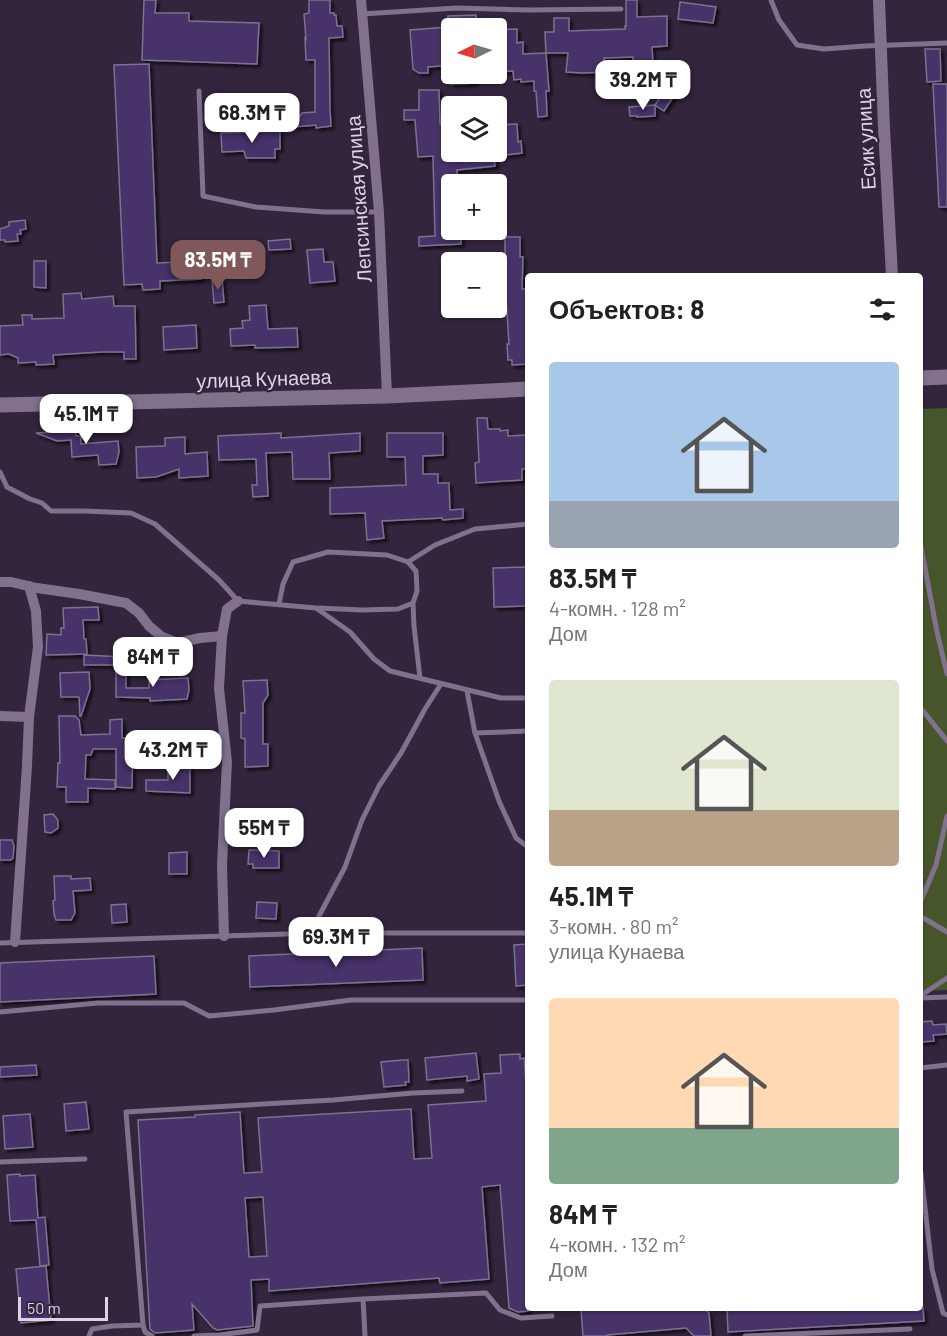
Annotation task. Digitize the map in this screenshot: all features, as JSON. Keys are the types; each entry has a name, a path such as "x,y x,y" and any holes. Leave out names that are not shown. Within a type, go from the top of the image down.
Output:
{"main road":[{"path":"923,378 947,377"},
{"name":"улица Кунаева","path":"0,405 387,396 525,389"}],"street":[{"name":"Лепсинская улица","path":"361,0 378,212 387,396"},
{"name":"Есик улица","path":"879,0 892,273"},
{"path":"0,582 11,582 126,603 162,637 178,643 222,636"},
{"path":"15,942 29,717 38,647 36,611 28,586"},
{"path":"224,936 222,865 227,762 219,688 222,636 227,609 238,601"},
{"path":"0,716 29,717"}],"lane":[{"path":"771,0 779,20 797,45 824,49 947,43"},
{"path":"362,14 457,8 621,9"},
{"path":"199,91 203,196 256,207 324,212 378,212"},
{"path":"0,472 7,487 42,503 51,511 130,513 155,524 219,580 238,601 362,610 398,609 414,603"},
{"path":"408,561 435,545 475,529 525,524"},
{"path":"279,604 283,584 293,562 328,552 387,555 408,561 416,571 414,626 420,678"},
{"path":"923,557 947,674"},
{"path":"316,608 350,632 375,659 390,671 501,698 525,698"},
{"path":"310,933 345,867 362,820 379,786 441,684"},
{"path":"467,691 475,733 499,801 516,838 525,846"},
{"path":"923,711 947,741"},
{"path":"475,733 525,731"},
{"path":"923,896 936,865 947,816"},
{"path":"923,918 947,932"},
{"path":"0,943 310,933 525,933"},
{"path":"923,995 947,978"},
{"path":"923,997 947,997"},
{"path":"0,1012 99,1003 184,1003 209,1016 351,1000 525,999"},
{"path":"923,1068 947,1065"},
{"path":"152,1336 145,1332 143,1325 126,1112 462,1091"},
{"path":"0,1162 85,1159"},
{"path":"923,1190 932,1269 943,1313 947,1315"},
{"path":"194,1336 257,1329 260,1306 363,1299 486,1293 500,1310 521,1318 552,1316"},
{"path":"363,1299 366,1336"},
{"path":"89,1336 92,1329 143,1325"},
{"path":"745,1336 910,1329"}],"green space":[{"path":"947,408 947,990 923,991 923,409"}],"building":[{"path":"144,0 156,0 155,13 189,13 189,21 259,23 257,64 142,60"},
{"path":"309,0 330,0 330,13 336,15 337,26 342,26 343,37 329,38 331,126 316,128 316,125 294,127 293,116 315,112 315,60 306,60 304,14 309,13"},
{"path":"626,0 637,0 637,17 667,16 667,46 652,47 654,82 638,83 638,86 627,87 627,77 634,76 633,57 604,58 605,72 583,73 566,72 568,53 546,53 545,32 554,32 554,18 569,18 569,31 625,29"},
{"path":"680,2 716,7 713,23 678,19"},
{"path":"476,15 476,18 448,18 448,16"},
{"path":"441,28 441,66 428,67 428,73 419,73 413,69 410,30"},
{"path":"507,29 517,29 517,43 523,42 523,54 546,53 549,91 546,91 547,116 538,117 534,81 514,80 513,71 507,71"},
{"path":"925,49 940,49 941,81 927,82"},
{"path":"149,64 157,263 180,262 180,267 201,266 201,279 160,281 160,289 143,290 142,284 124,285 114,65"},
{"path":"933,84 947,84 947,207 939,207"},
{"path":"666,89 675,94 664,111 655,105"},
{"path":"419,90 439,90 441,162 494,162 495,166 457,170 457,174 441,174 441,240 461,240 461,244 419,246 419,237 435,236 433,156 418,157 415,120 404,120 404,110 419,110"},
{"path":"655,105 655,116 630,116 629,107"},
{"path":"507,124 517,124 518,142 521,141 522,153 507,155"},
{"path":"280,131 280,149 275,149 275,158 246,158 244,151 222,152 221,133"},
{"path":"25,220 26,229 20,230 21,234 17,234 18,241 0,240 0,229 9,226 9,222"},
{"path":"507,237 520,237 520,257 523,257 522,289 525,289 525,364 512,365 512,360 508,360 507,344 509,344 505,240"},
{"path":"290,239 291,249 269,250 268,241"},
{"path":"323,249 324,262 333,262 335,281 310,283 307,250"},
{"path":"34,261 46,261 46,288 34,287"},
{"path":"222,279 224,302 214,303 212,280"},
{"path":"81,293 82,299 113,296 114,306 135,306 136,359 124,359 124,352 101,352 53,355 54,364 36,365 36,362 18,363 18,358 9,354 0,355 0,326 23,325 22,315 32,315 32,319 64,318 63,294"},
{"path":"266,305 268,329 297,328 298,347 231,346 230,329 243,328 242,321 250,320 249,306"},
{"path":"196,325 197,348 164,350 163,327"},
{"path":"477,418 487,418 488,429 508,430 508,436 525,435 525,469 522,469 522,480 476,483 475,463 479,462"},
{"path":"75,425 76,436 81,436 81,444 118,441 119,452 116,464 99,465 98,455 72,457 71,440 57,441 36,433 55,432 55,427"},
{"path":"281,433 281,438 360,433 360,451 329,453 330,479 293,479 292,452 266,453 268,496 253,497 252,485 257,485 256,459 219,460 218,436"},
{"path":"387,433 443,433 443,455 423,456 423,474 438,474 438,483 449,483 450,510 463,509 463,518 382,521 384,538 367,540 365,513 330,514 330,488 406,485 405,457 387,457"},
{"path":"185,437 185,454 207,452 208,476 179,478 179,469 156,477 137,478 136,447 165,446 165,438"},
{"path":"525,567 525,606 494,607 493,568"},
{"path":"98,607 99,620 83,620 87,654 46,655 47,634 61,635 61,628 64,628 63,608"},
{"path":"84,655 125,657 125,665 84,665"},
{"path":"116,668 126,668 126,688 149,688 149,680 188,678 187,699 150,701 150,698 116,697"},
{"path":"89,672 90,689 80,716 79,697 61,697 60,673"},
{"path":"267,680 268,695 263,703 263,744 268,744 268,766 245,767 245,739 241,738 241,713 245,713 243,681"},
{"path":"59,716 75,716 79,720 81,735 110,734 110,720 122,719 122,738 133,738 132,788 116,787 116,749 93,749 91,755 86,755 85,779 115,780 115,789 88,788 88,802 66,802 66,787 57,787 58,763 60,763"},
{"path":"168,764 190,765 190,793 146,791 146,780 168,780"},
{"path":"53,814 58,820 58,828 51,833 45,832 44,815"},
{"path":"0,840 12,840 14,846 11,860 0,860"},
{"path":"249,850 279,851 279,868 253,868 253,864 248,864"},
{"path":"187,852 187,874 169,874 169,853"},
{"path":"54,876 71,876 71,879 90,878 91,890 73,891 75,913 71,920 56,920 53,901 55,900"},
{"path":"257,902 277,903 276,919 256,918"},
{"path":"126,904 127,922 112,923 111,905"},
{"path":"525,944 525,985 516,986 514,945"},
{"path":"422,948 423,980 250,987 249,956"},
{"path":"154,956 156,994 0,1002 0,963"},
{"path":"932,1021 933,1025 946,1024 947,1034 933,1035 934,1041 923,1042 923,1022"},
{"path":"476,1053 479,1079 467,1081 467,1076 427,1080 425,1058"},
{"path":"520,1054 520,1059 524,1058 525,1311 528,1311 518,1312 509,1308 500,1185 482,1187 489,1279 440,1283 439,1278 269,1291 269,1279 251,1280 253,1326 217,1330 192,1304 194,1330 155,1333 150,1329 138,1120 240,1112 244,1173 262,1172 258,1118 411,1109 414,1159 432,1158 428,1105 486,1101 484,1074 501,1073 500,1055","holes":["263,1197 267,1256 249,1257 245,1198"]},
{"path":"408,1060 409,1082 405,1082 406,1085 384,1087 381,1062"},
{"path":"36,1065 37,1075 0,1077 0,1067"},
{"path":"86,1102 89,1129 66,1131 64,1104"},
{"path":"30,1114 33,1147 5,1149 3,1116"},
{"path":"20,1174 20,1176 35,1175 38,1218 45,1217 49,1265 40,1266 36,1220 10,1221 7,1175"},
{"path":"46,1266 51,1320 21,1323 16,1269"},
{"path":"923,1308 924,1321 728,1332 727,1311 923,1311"},
{"path":"581,1311 707,1311 709,1313 711,1336 694,1336 686,1328 607,1336 583,1336"}]}
